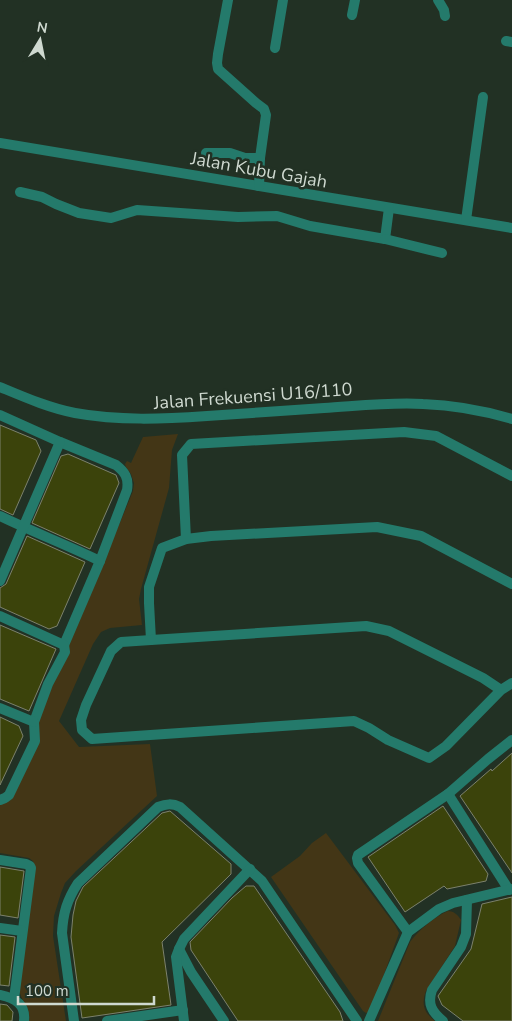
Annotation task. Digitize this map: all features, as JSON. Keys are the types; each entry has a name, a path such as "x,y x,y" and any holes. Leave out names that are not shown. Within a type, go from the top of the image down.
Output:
{"street":[{"path":"228,0 217,63 218,68 264,109 266,115 260,158 259,186"},
{"path":"275,48 283,0"},
{"path":"352,15 355,0"},
{"path":"438,0 445,16"},
{"path":"466,220 483,97"},
{"name":"Jalan Kubu Gajah","path":"0,143 512,228"},
{"path":"206,153 230,153 245,158 260,158"},
{"path":"20,192 42,197 79,213 95,216 111,218 137,210 238,217 277,216 310,226 385,239 442,253"},
{"path":"385,239 389,208"},
{"name":"Jalan Frekuensi U16/110","path":"0,387 34,401 72,413 98,417 134,419 179,418 381,404 422,404 447,406 512,419"},
{"path":"0,415 116,465 128,479 127,490 100,561 64,644 65,652 48,684 34,722 35,741 9,795 0,800"},
{"path":"186,539 182,455 191,444 404,432 436,436 512,476"},
{"path":"0,580 60,442"},
{"path":"0,516 100,561"},
{"path":"151,640 148,603 149,587 162,548 186,539 377,527 421,536 512,584"},
{"path":"0,616 64,644"},
{"path":"501,690 483,678 389,631 366,626 121,642 111,650 81,720 82,730 92,739 354,721 388,740 428,758 446,746 501,690 512,683"},
{"path":"0,708 34,722"},
{"path":"408,932 358,863 359,853 448,794 512,740"},
{"path":"369,1021 408,932 439,909 511,889 448,794"},
{"path":"74,1021 62,933 63,919 69,896 78,883 158,807 170,804 180,807 262,881 357,1021"},
{"path":"0,860 30,866 14,999"},
{"path":"184,1021 176,957 179,949 184,938 250,869"},
{"path":"443,1021 431,1009 430,996 432,990 461,947 466,934 467,900"},
{"path":"0,928 22,931"},
{"path":"179,949 191,972 224,1021"},
{"path":"0,995 14,999 19,1003 23,1010 24,1021"},
{"path":"107,1021 183,1010"}],"shaded area":[{"path":"178,434 172,450 169,488 139,599 142,625 110,628 101,632 93,644 59,721 79,747 150,744 157,796 65,883 54,916 53,936 66,1021 29,1021 29,1011 19,989 35,867 33,861 29,858 0,853 0,802 37,746 33,722 133,491 134,483 125,464 127,461 131,463 143,437"},
{"path":"326,833 399,933 374,1002 369,1012 366,1013 271,877 300,856 312,843"},
{"path":"448,911 459,916 461,920 455,946 424,996 424,1008 435,1021 378,1021 410,942 427,924"}],"building":[{"path":"0,425 36,440 41,451 13,515 0,509"},
{"path":"68,454 116,475 119,483 90,549 32,523 61,456"},
{"path":"27,536 85,562 57,626 49,629 0,607 0,588 6,584"},
{"path":"0,625 56,649 29,711 0,699"},
{"path":"0,717 19,726 23,736 0,785"},
{"path":"512,753 512,873 460,796"},
{"path":"443,806 488,874 486,881 447,889 444,886 405,912 368,857"},
{"path":"170,811 231,864 231,874 162,942 171,1005 82,1018 71,937 76,901 83,887 162,813"},
{"path":"0,867 24,871 18,918 0,915"},
{"path":"246,886 254,886 340,1012 343,1021 238,1021 191,950 190,942"},
{"path":"512,897 512,1021 463,1021 442,1005 438,996 471,949 482,904"},
{"path":"0,935 15,937 9,986 0,985"},
{"path":"0,1004 7,1005 13,1012 12,1021 0,1021"}]}
